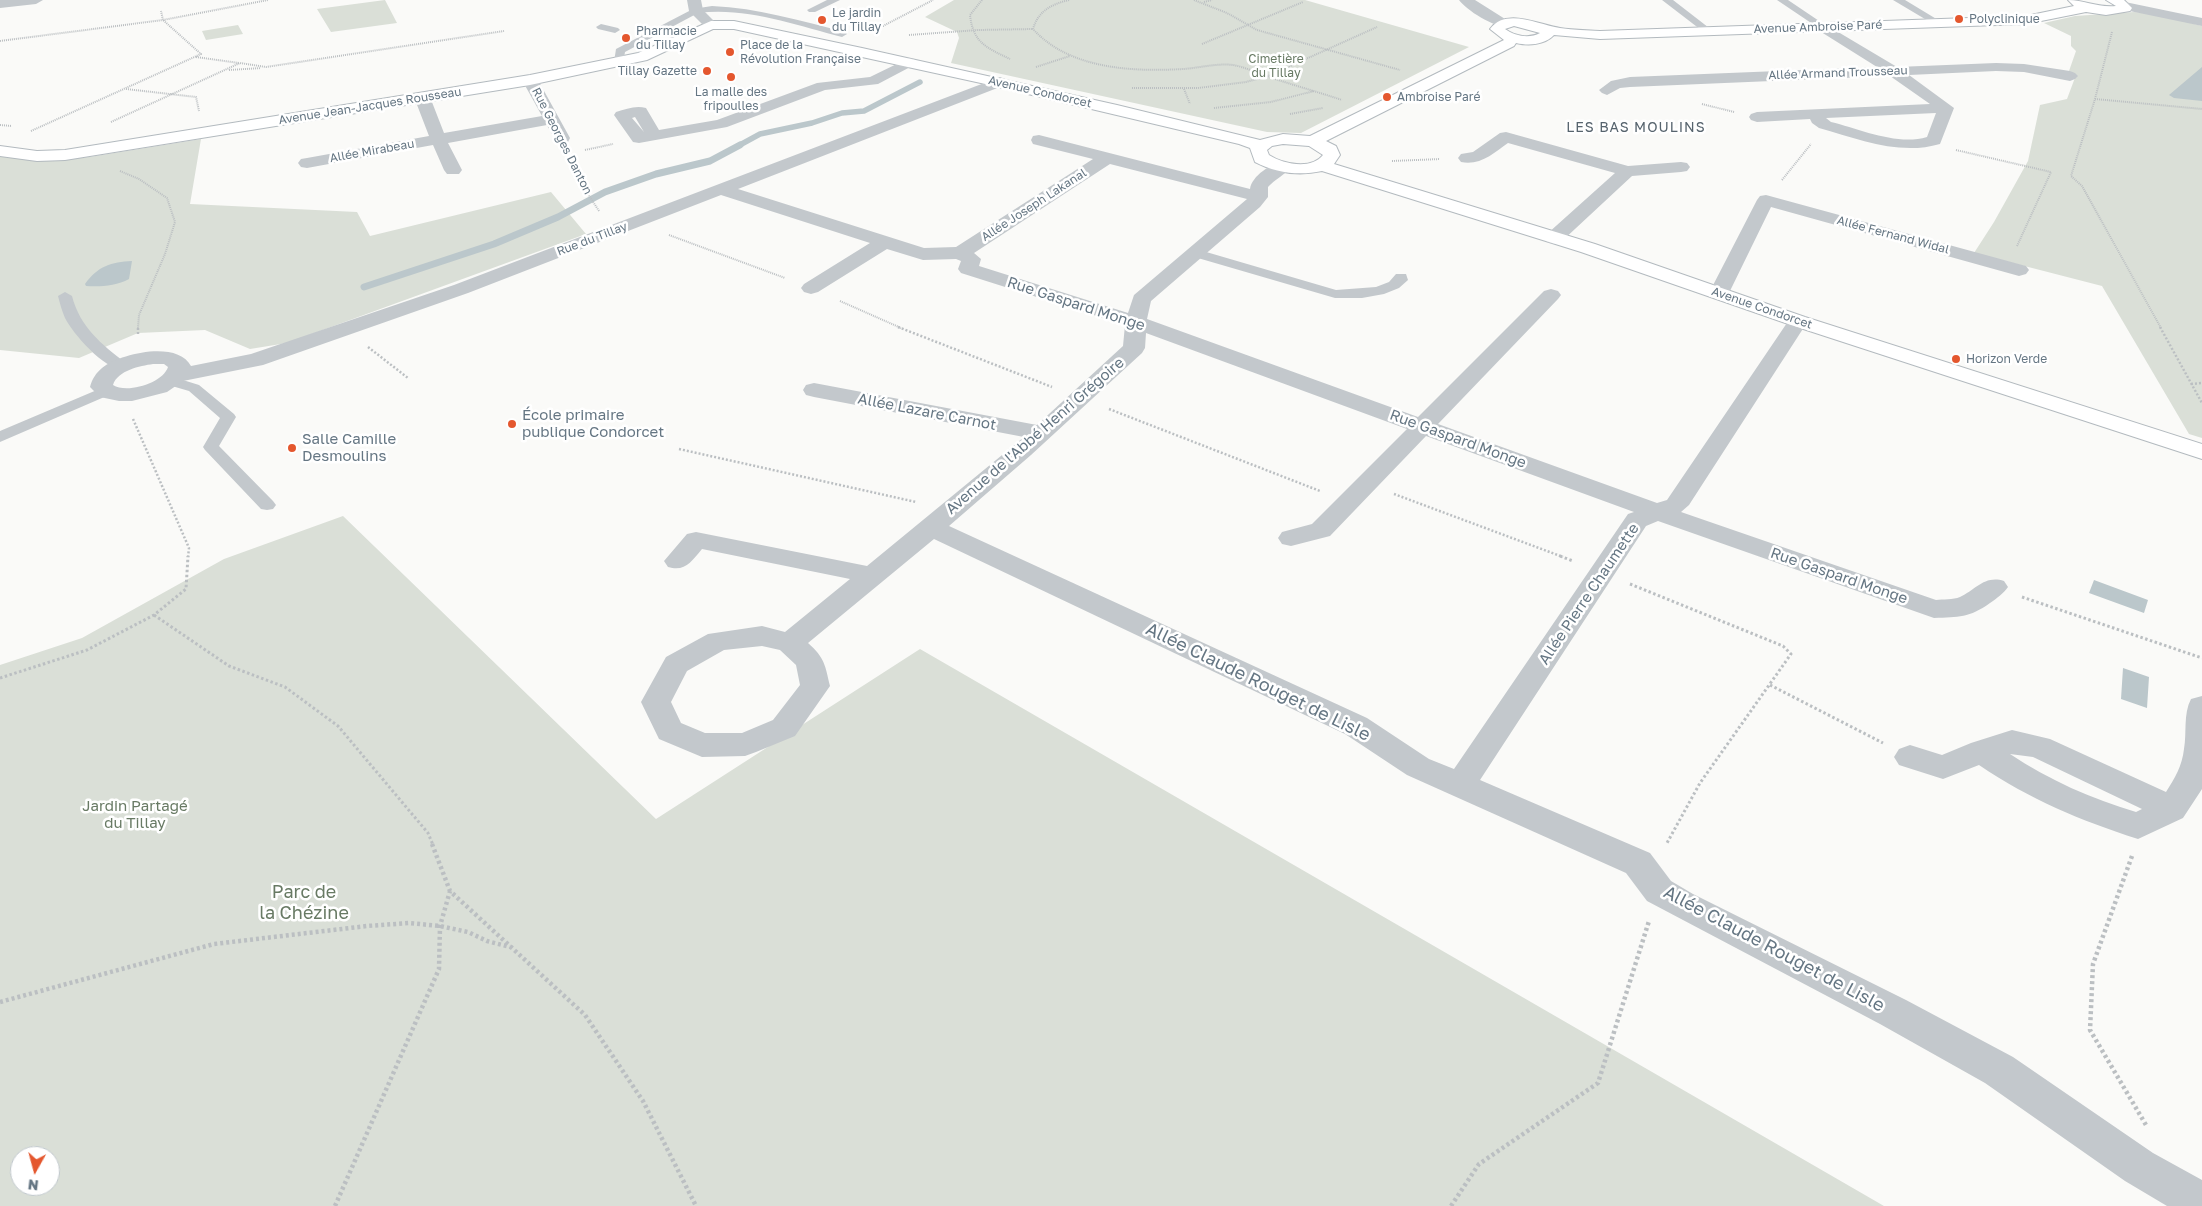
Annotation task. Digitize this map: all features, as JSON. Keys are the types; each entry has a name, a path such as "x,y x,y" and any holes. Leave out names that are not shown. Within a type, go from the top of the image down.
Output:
{"street":[{"path":"0,4 36,0"},
{"path":"1313,141 1457,71 1509,43 1509,31 1466,0"},
{"path":"2075,0 2088,7 2115,10 2124,8 2119,3"},
{"path":"2119,3 2202,22"},
{"path":"675,41 711,25 695,6"},
{"name":"Avenue Ambroise Paré","path":"1509,31 1538,39 1547,35 1546,30 1600,34 2026,20 2088,7"},
{"name":"Avenue Condorcet","path":"711,25 734,25 1000,82 1227,136 1261,146"},
{"path":"1823,27 1892,70 1946,108"},
{"name":"Avenue Jean-Jacques Rousseau","path":"0,151 38,156 97,151 530,80 642,57 675,41"},
{"path":"647,137 721,124 822,86 873,81 909,62"},
{"name":"Allée Armand Trousseau","path":"1607,90 1616,84 1651,81 1892,70 2005,67 2024,68 2070,76"},
{"name":"Rue Georges Danton","path":"530,80 562,138"},
{"path":"1651,81 1660,93 1681,100"},
{"name":"Rue du Tillay","path":"114,393 148,391 174,378 254,360 346,330 636,222 1000,82"},
{"name":"Allée Mirabeau","path":"422,97 438,139 453,170"},
{"path":"1757,117 1946,108"},
{"path":"1811,115 1825,125 1898,143 1926,143 1934,140 1946,108"},
{"name":"Allée Mirabeau","path":"307,163 551,119"},
{"path":"1467,158 1478,157 1503,133 1626,171 1682,167"},
{"name":"Avenue Jean-Jacques Rousseau","path":"6,137 97,151"},
{"path":"1283,139 1313,141 1330,150 1332,155 1322,165 1304,168 1283,167 1261,158 1258,150 1261,146 1283,139"},
{"name":"Allée Joseph Lakanal","path":"1039,140 1258,198"},
{"name":"Allée Joseph Lakanal","path":"960,253 1107,158"},
{"name":"Avenue Condorcet","path":"1322,165 1355,177 1554,238 1798,321 2202,452"},
{"name":"Avenue de l'Abbé Henri Grégoire","path":"790,643 942,518 1081,398 1134,348 1136,322 1141,298 1196,253 1258,198 1259,186 1273,172 1283,167"},
{"path":"1554,238 1626,171"},
{"path":"720,189 923,254 960,253"},
{"path":"1719,294 1766,200"},
{"name":"Allée Fernand Widal","path":"1766,200 2014,268"},
{"path":"811,288 886,241"},
{"name":"Rue Gaspard Monge","path":"960,253 971,259 968,269 1136,322 1657,512 1934,609 1965,607 1994,586"},
{"path":"1291,538 1321,530 1551,295"},
{"name":"Allée Pierre Chaumette","path":"1460,785 1637,520 1676,505 1798,321"},
{"path":"114,393 100,387 101,382 106,376 121,366 151,358 161,357 176,361 180,365 174,378"},
{"name":"Allée Lazare Carnot","path":"814,390 1040,433"},
{"name":"Allée Claude Rouget de Lisle","path":"942,518 1356,726 1418,767 1638,863 1659,891 1894,1012 1999,1070 2139,1167 2202,1202"},
{"path":"677,561 696,540 871,575"},
{"path":"762,636 790,643 810,661 815,686 784,728 745,744 702,745 670,731 656,702 676,664 718,640 762,636"},
{"path":"1982,751 2022,778 2094,812 2138,826 2172,809 2194,775 2201,749 2202,707"},
{"path":"1910,757 1943,767 1982,751 2012,742 2039,747 2172,809"}],"lane":[{"path":"812,10 833,0"},
{"path":"1667,0 1708,31"},
{"path":"1782,0 1823,27"},
{"path":"1898,0 1938,23"},
{"path":"619,62 620,51 695,6 731,9 791,20 842,34"},
{"path":"601,27 615,30"},
{"path":"645,35 675,41"},
{"path":"1196,253 1336,294 1380,291 1394,287 1402,280 1401,278"},
{"path":"65,296 67,308 74,323 96,346 121,366"},
{"path":"174,378 194,388 228,417 211,446 267,505"},
{"path":"0,437 114,393"}],"path":[{"path":"0,41 163,20 268,0"},
{"path":"873,28 883,26 932,0"},
{"path":"982,0 970,15 974,36 986,47 1010,59"},
{"path":"1069,0 1049,6 1035,19 1033,29 1039,38 1052,48 1094,62 1130,68 1168,70 1235,65 1345,101"},
{"path":"1194,0 1227,13 1247,26 1406,72"},
{"path":"1203,3 1212,0"},
{"path":"1202,44 1303,2"},
{"path":"6,137 201,54 163,20 161,12"},
{"path":"1126,87 1184,88 1238,84 1268,76 1377,27"},
{"path":"2113,28 2071,176 2082,186 2202,403"},
{"path":"909,35 972,30 1033,29"},
{"path":"226,71 266,67 504,31"},
{"path":"196,57 266,67"},
{"path":"110,123 240,64"},
{"path":"1035,68 1043,70"},
{"path":"1184,88 1192,110"},
{"path":"1212,109 1271,102 1315,91"},
{"path":"2094,99 2202,109"},
{"path":"1681,100 1757,117"},
{"path":"1766,200 1825,125"},
{"path":"570,154 647,137"},
{"name":"Rue Georges Danton","path":"562,138 594,203"},
{"path":"1926,143 2051,172 2014,268"},
{"path":"1355,177 1359,162 1467,158"},
{"path":"118,170 139,179 167,198 174,222 166,254 139,315 138,333 151,358"},
{"path":"636,222 811,288 909,332 1348,502"},
{"path":"346,330 408,378"},
{"path":"2191,384 2202,383"},
{"path":"0,678 87,650 154,614 186,589 189,548 114,393"},
{"path":"679,449 942,518"},
{"path":"1366,483 1603,573 1784,646 1791,654 1700,783 1660,856 1659,891 1598,1083 1479,1164 1451,1206"},
{"path":"1994,586 2202,658"},
{"path":"154,614 229,666 285,687 338,726 428,833 450,891 584,1015 643,1101 696,1206"},
{"path":"1770,685 1910,757"},
{"path":"2138,826 2132,861 2092,964 2090,1030 2148,1128"},
{"path":"335,1206 439,969 440,926 450,891"},
{"path":"0,1002 214,944 375,926 409,923 440,926 468,932 487,941 511,947"}],"green space":[{"path":"385,0 397,23 331,32 317,9"},
{"name":"Cimetière du Tillay","path":"954,0 1305,0 1469,47 1301,133 1267,132 951,63 959,38 957,32 925,17"},
{"path":"2134,12 2152,13 2202,26 2202,438 2189,434 2102,286 1974,253 1994,222 2028,161 2040,105 2067,99 2076,75 2069,71 2076,51 2071,46 2071,36 2044,23 2075,16"},
{"path":"238,25 243,34 206,40 202,31"},
{"path":"201,139 190,204 357,212 370,236 551,192 586,234 287,343 250,349 205,330 138,333 79,358 0,350 0,155 40,161 89,157"},
{"name":"Parc de la Chézine","path":"343,516 656,819 920,649 1884,1206 0,1206 0,665 82,638 224,559"}],"shaded area":[{"path":"2202,67 2202,101 2174,98 2169,95"},
{"path":"132,261 129,279 108,286 86,286 85,284 100,269 118,262"},
{"path":"2094,580 2148,600 2144,613 2089,593"},
{"path":"2123,668 2149,677 2147,708 2121,699"}],"waterway":[{"path":"738,146 760,134 812,123 842,113 864,111 920,82"},
{"path":"364,287 494,244 558,217 605,192 656,174 710,161 740,145"}],"place":[{"name":"Polyclinique","path":"1959,19"},
{"name":"Le jardin du Tillay","path":"822,20"},
{"name":"Pharmacie du Tillay","path":"626,38"},
{"name":"Place de la Révolution Française","path":"730,52"},
{"name":"Tillay Gazette","path":"707,71"},
{"name":"La malle des fripoulles","path":"731,77"},
{"name":"Ambroise Paré","path":"1387,97"},
{"name":"Horizon Verde","path":"1956,359"},
{"name":"École primaire publique Condorcet","path":"512,424"},
{"name":"Salle Camille Desmoulins","path":"292,448"}],"district":[{"name":"LES BAS MOULINS","path":"1636,128"}],"park label":[{"name":"Jardin Partagé du Tillay","path":"135,814"}]}
